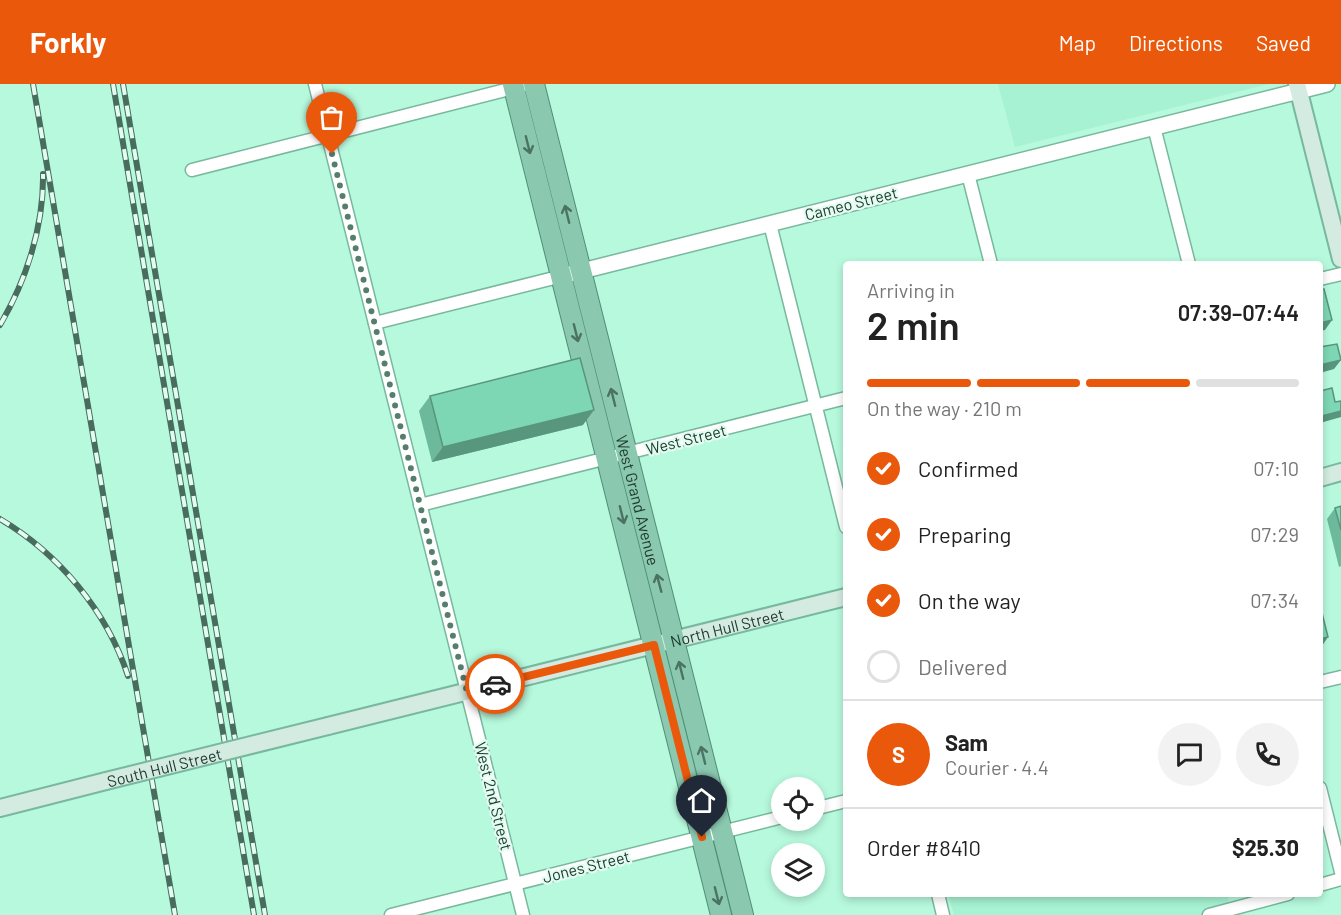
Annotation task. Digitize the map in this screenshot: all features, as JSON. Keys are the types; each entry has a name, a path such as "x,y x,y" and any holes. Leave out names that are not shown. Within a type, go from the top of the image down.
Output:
{"highway":[{"name":"West Grand Avenue","path":"534,84 571,273"},
{"name":"West Grand Avenue","path":"518,85 571,273 617,456 654,645 721,915"},
{"name":"West Grand Avenue","path":"617,456 674,640 743,915"}],"main road":[{"path":"1298,88 1341,259"},
{"path":"1323,477 1341,472"},
{"name":"North Hull Street","path":"328,726 843,598"},
{"name":"South Hull Street","path":"0,808 328,726"}],"street":[{"name":"West 2nd Street","path":"315,84 523,915"},
{"name":"Cameo Street","path":"375,323 1154,127 1298,88 1327,84"},
{"path":"192,170 518,85"},
{"path":"1154,127 1188,261"},
{"path":"968,174 990,261"},
{"path":"770,224 843,515"},
{"path":"1323,278 1341,274"},
{"name":"West Street","path":"420,505 843,399"},
{"path":"1323,681 1341,677"},
{"path":"1323,800 1341,872"},
{"path":"825,806 843,802"},
{"name":"Jones Street","path":"391,915 771,820"},
{"path":"1323,884 1341,879"},
{"path":"939,897 943,915"},
{"path":"1209,915 1277,897"}],"shaded area":[{"path":"998,84 1269,84 1015,147"},
{"path":"949,897 1228,897 1232,915 954,915"}],"building":[{"path":"1323,289 1332,320 1323,322"},
{"path":"1337,344 1341,360 1323,364 1323,346"},
{"path":"580,358 594,410 443,447 430,396"},
{"path":"1332,388 1335,402 1341,401 1341,411 1323,416 1323,390"},
{"path":"1341,506 1341,530 1335,508"},
{"path":"1323,617 1328,637 1323,638"}],"railway":[{"path":"33,84 175,915"},
{"path":"113,84 254,915"},
{"path":"123,84 265,915"},
{"path":"0,325 18,290 32,252 43,194 43,174"},
{"path":"0,519 42,549 78,586 107,629 128,676"}],"way so far":[{"path":"332,154 467,692 495,684"}],"route":[{"path":"495,684 654,645 702,837"}]}
